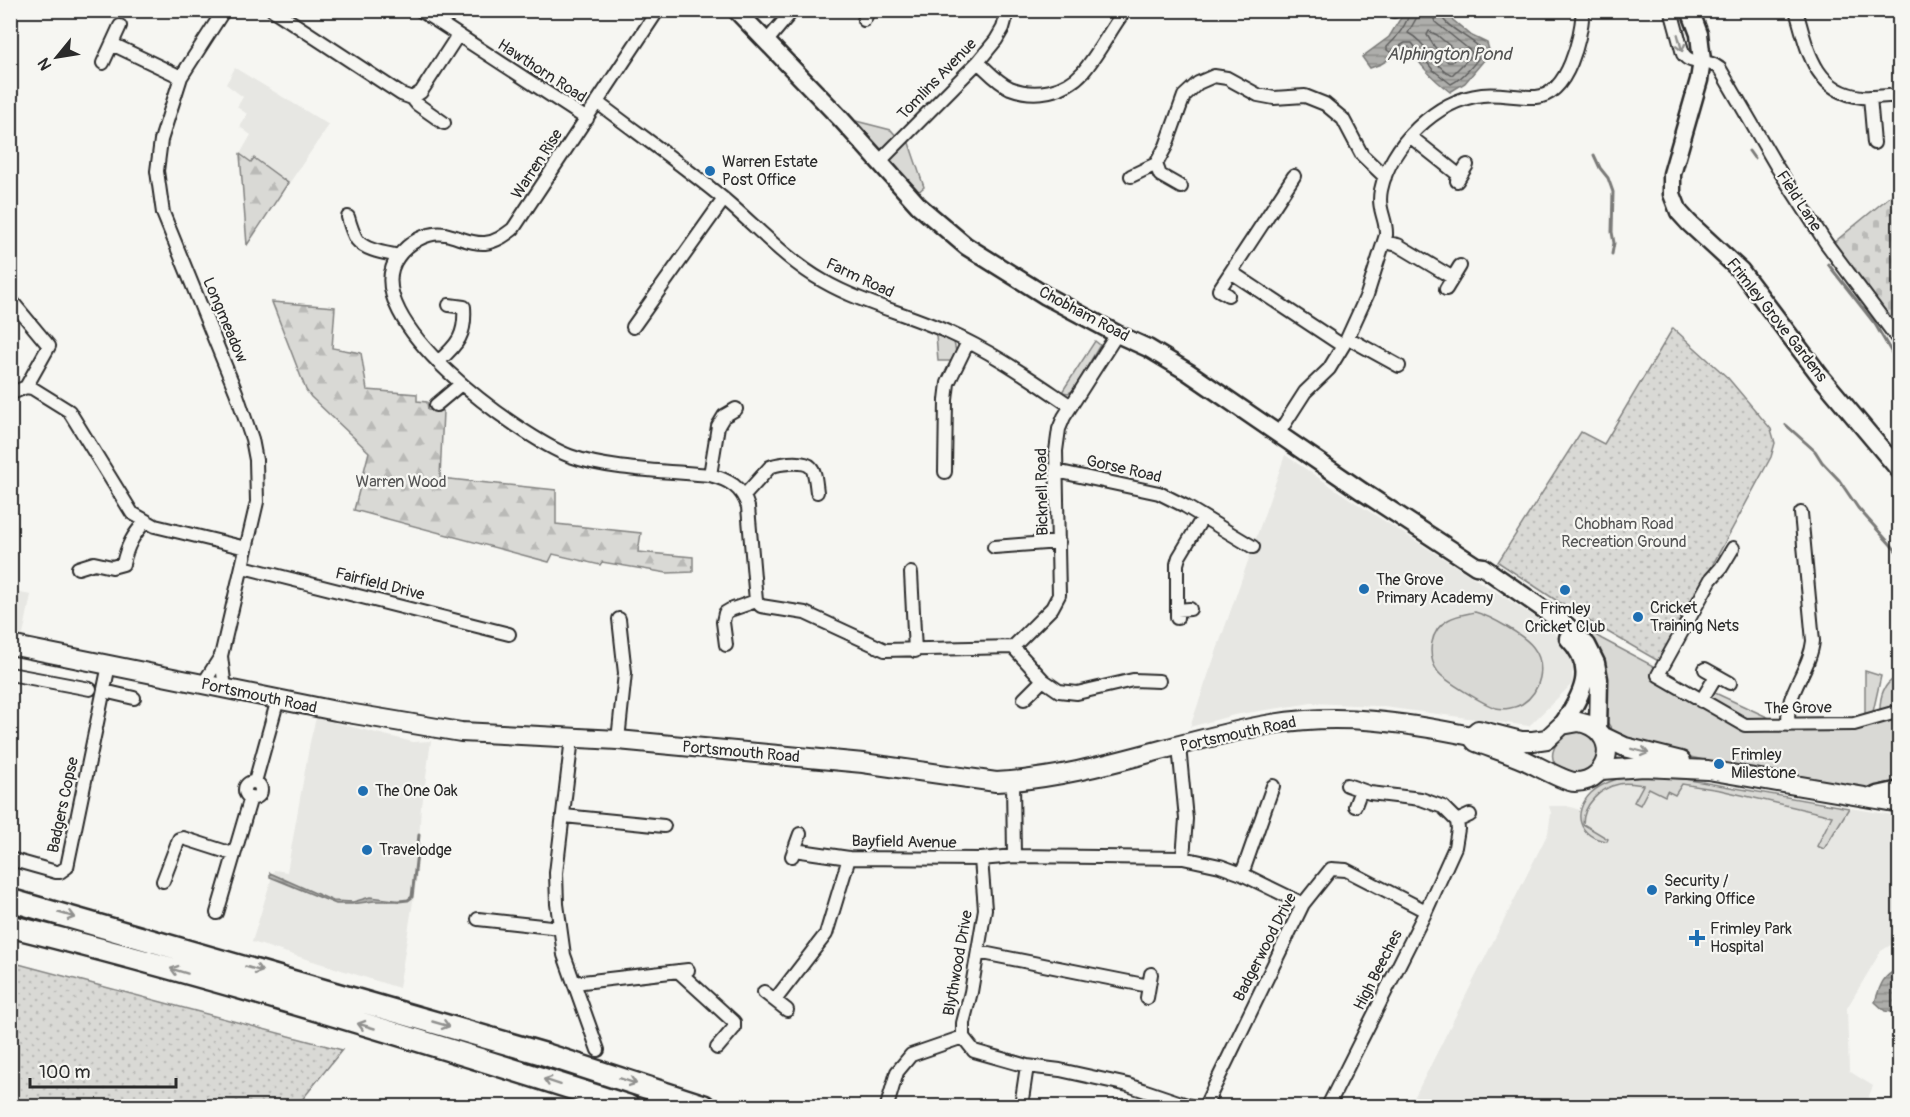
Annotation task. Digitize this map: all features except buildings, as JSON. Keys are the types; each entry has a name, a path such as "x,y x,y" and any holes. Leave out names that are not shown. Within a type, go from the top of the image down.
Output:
{"highway":[{"path":"10,900 544,1054 704,1107"},
{"path":"10,926 117,953 473,1057 628,1107"}],"main road":[{"name":"Chobham Road","path":"736,10 924,211 966,246 1003,270 1117,334 1169,360 1360,490 1476,566 1483,567 1566,625 1587,645 1596,663 1599,679 1600,733"},
{"path":"1689,10 1698,30 1702,61"},
{"name":"Frimley Grove Gardens","path":"1702,61 1699,81 1672,174 1676,207 1689,223 1742,271 1821,377 1899,471"},
{"name":"Chobham Road","path":"1476,566 1479,574 1556,628 1576,647 1582,662 1585,685 1577,704 1562,725"},
{"name":"Portsmouth Road","path":"10,645 397,723 460,732 618,740 862,763 992,781 1013,781 1063,773 1271,724 1337,718 1415,724 1471,736"},
{"path":"1708,770 1624,747 1587,724 1579,722 1562,725 1547,739 1521,741 1478,730 1471,736 1476,742 1576,782 1601,770 1644,767 1708,770 1854,796 1899,801"},
{"path":"1600,733 1606,742 1607,754 1601,770"},
{"path":"1547,739 1546,754 1552,772"},
{"path":"1877,795 1899,790"},
{"path":"1841,792 1855,791 1899,801"}],"street":[{"name":"Longmeadow","path":"222,656 257,502 258,481 252,439 233,383 171,235 159,199 157,171 160,140 181,77 224,10"},
{"path":"273,10 401,94 412,98 444,123"},
{"name":"Hawthorn Road","path":"420,10 587,119"},
{"name":"Warren Rise","path":"399,256 416,240 435,234 479,243 490,242 504,236 518,224 658,10"},
{"path":"767,41 793,10"},
{"name":"Tomlins Avenue","path":"879,162 978,62 1003,28 1008,10"},
{"path":"978,62 994,77 1010,87 1032,92 1056,90 1081,74 1125,10"},
{"path":"1278,434 1305,392 1329,369 1346,342 1367,295 1386,229 1380,207 1385,177 1397,153 1439,111 1464,99 1484,94 1537,97 1548,93 1561,80 1574,58 1580,39 1583,10"},
{"name":"Field Lane","path":"1671,10 1683,54 1692,62 1710,62 1720,69 1777,167 1826,243 1899,342"},
{"path":"1796,10 1811,61 1828,84 1842,92 1870,98 1899,96"},
{"path":"103,63 120,26"},
{"path":"412,98 421,92 458,35"},
{"path":"112,44 181,77"},
{"path":"1131,176 1156,164 1166,146 1184,96 1198,83 1214,76 1227,78 1258,95 1274,98 1305,96 1325,104 1343,119 1362,155 1385,177"},
{"path":"1870,98 1874,143"},
{"name":"Farm Road","path":"598,103 724,199 776,246 824,281 968,342 1071,406"},
{"path":"1411,137 1459,178 1467,165"},
{"path":"1156,164 1160,175 1181,187"},
{"path":"1228,295 1219,290 1294,176"},
{"path":"633,327 724,199"},
{"path":"348,217 357,240 364,246 399,256 392,274 393,291 410,328 438,362 461,384 505,419 572,457 606,465 710,475 728,480 744,496 748,507 757,604 805,613 885,650 1013,647 1043,680 1059,692 1071,694 1133,680 1151,685"},
{"path":"1384,242 1398,245 1449,284 1460,266"},
{"path":"1231,272 1346,342 1397,369 1405,354"},
{"path":"10,299 49,346 26,387"},
{"path":"438,362 459,341 465,323 464,307 449,305"},
{"name":"Bicknell Road","path":"1013,647 1058,600 1060,587 1056,471 1058,434 1071,406 1117,334"},
{"path":"945,472 948,383 968,342"},
{"path":"436,405 461,384"},
{"path":"10,394 26,387 32,388 69,411 132,513 145,522 246,548"},
{"path":"710,475 720,420 736,409"},
{"path":"744,496 774,465 802,462 810,465 820,486"},
{"name":"Gorse Road","path":"1056,471 1159,493 1203,517 1244,547"},
{"path":"1789,725 1788,708 1812,652 1813,641 1801,513"},
{"path":"1190,609 1177,614 1177,564 1203,517"},
{"path":"78,568 94,563 112,567 123,564 128,545 145,522"},
{"path":"994,546 1059,542"},
{"name":"The Grove","path":"1733,548 1711,579 1658,675 1745,725 1854,724 1899,711"},
{"name":"Fairfield Drive","path":"243,567 509,634"},
{"path":"915,578 915,651"},
{"path":"726,645 723,622 725,613 756,601"},
{"path":"618,740 624,673 619,619"},
{"path":"203,684 222,656"},
{"path":"222,656 225,688"},
{"name":"Badgers Copse","path":"10,860 56,872 66,867 109,665"},
{"path":"1705,669 1730,682"},
{"path":"10,674 90,689"},
{"path":"1701,701 1716,676"},
{"path":"1024,699 1043,680"},
{"path":"104,691 134,698"},
{"path":"217,913 251,797 258,796 261,790 260,785 255,782 278,699"},
{"path":"572,738 556,873 560,928 564,955 598,1050"},
{"path":"1179,746 1186,819 1183,858"},
{"path":"1013,781 1014,856"},
{"path":"1347,785 1370,793 1420,799 1443,807 1457,821 1470,815"},
{"path":"1242,874 1273,786"},
{"path":"1355,806 1361,790"},
{"path":"564,816 664,826"},
{"name":"High Beeches","path":"1328,1107 1426,911 1455,847 1457,821"},
{"name":"Bayfield Avenue","path":"800,834 793,854 849,858 981,859 1014,856 1183,858 1220,866 1242,874 1304,904"},
{"path":"163,881 179,838 234,854"},
{"path":"775,1000 826,934 849,858"},
{"name":"Blythwood Drive","path":"981,859 985,909 963,1023 963,1038 974,1051 1027,1066 1060,1070 1128,1085 1153,1101 1190,1107"},
{"name":"Badgerwood Drive","path":"1204,1107 1304,904 1331,869 1346,870 1426,911"},
{"path":"478,919 560,928"},
{"path":"978,952 1149,986"},
{"path":"574,983 683,970 734,1022 734,1028 717,1048"},
{"path":"764,992 787,1010"},
{"path":"887,1107 897,1072 911,1055 963,1038"},
{"path":"1021,1107 1027,1066"}],"shaded area":[{"path":"235,68 329,125 247,245 240,154 251,135 240,127 247,114 237,107 243,97 226,84"},
{"name":"The Grove Primary Academy","path":"1285,455 1540,620 1561,640 1573,656 1572,684 1529,726 1376,706 1312,703 1234,715 1190,727"},
{"path":"10,591 31,595 22,640 11,638"},
{"path":"316,718 413,742 431,741 421,806 417,877 399,988 252,942 274,870 287,872"},
{"name":"Frimley Park Hospital","path":"1632,776 1708,785 1899,816 1899,936 1897,941 1881,951 1847,1008 1849,1071 1873,1086 1865,1106 1410,1106 1548,833 1551,813 1549,806 1567,806 1580,810 1587,800"}],"green space":[{"path":"848,119 891,130 898,138 884,149 879,150"},
{"path":"908,140 924,187 915,195 890,164 891,158"},
{"path":"240,154 251,162 254,158 288,183 247,245"},
{"path":"1899,189 1899,340 1831,245"},
{"name":"Warren Wood","path":"272,302 335,307 332,348 361,353 367,390 417,394 417,401 427,402 428,410 443,411 440,478 556,490 556,524 641,533 638,552 693,557 693,572 667,573 602,562 600,565 553,554 549,562 354,510 369,452 306,390"},
{"name":"Chobham Road Recreation Ground","path":"1673,328 1728,378 1771,429 1775,443 1771,457 1660,662 1580,616 1498,562 1581,432 1604,444"},
{"path":"936,335 954,342 956,352 952,361 938,361"},
{"path":"1095,341 1100,345 1073,391 1062,392"},
{"path":"1552,609 1657,668 1652,678 1732,724 1899,716 1899,787 1881,791 1721,764 1660,750 1615,734 1605,719"},
{"path":"1475,612 1515,632 1529,642 1537,654 1541,670 1538,685 1529,699 1522,704 1502,709 1491,706 1448,681 1434,665 1431,651 1437,630 1451,618"},
{"path":"1865,671 1881,676 1873,712 1865,714"},
{"path":"1894,679 1899,679 1899,704 1880,710 1883,692"},
{"path":"1713,692 1778,722 1741,720 1708,699"},
{"path":"1573,730 1589,732 1600,750 1593,767 1576,775 1562,770 1553,759 1554,748 1558,742"},
{"path":"1639,775 1684,779 1849,808 1824,849 1817,846 1832,816 1720,790 1682,784 1675,795 1667,791 1665,796 1649,788 1640,805 1634,802 1643,785 1622,783 1599,793 1589,804 1584,817 1583,824 1608,839 1607,841 1597,839 1584,830 1580,816 1581,809 1591,793 1614,780"},
{"path":"10,962 342,1050 297,1106 11,1106"}],"water":[{"name":"Alphington Pond","path":"1405,11 1442,11 1472,36 1487,43 1490,53 1465,83 1450,92 1427,71 1409,47 1370,68 1362,57 1389,37"},
{"path":"270,873 333,901 353,902 370,897 403,901 336,904 270,877"},
{"path":"1899,969 1899,1013 1885,1011 1875,1002 1883,981"}],"waterway":[{"path":"1749,151 1754,158"},
{"path":"1594,155 1608,178 1613,192 1614,243 1612,254"},
{"path":"1828,264 1875,324 1896,360"},
{"path":"1786,425 1815,451 1858,508 1900,555"},
{"path":"399,901 412,897 419,835"}],"place":[{"name":"Warren Estate Post Office","path":"710,171"},
{"name":"The Grove Primary Academy","path":"1364,589"},
{"name":"Frimley Cricket Club","path":"1565,590"},
{"name":"Cricket Training Nets","path":"1638,617"},
{"name":"Frimley Milestone","path":"1719,764"},
{"name":"The One Oak","path":"363,791"},
{"name":"Travelodge","path":"367,850"},
{"name":"Security / Parking Office","path":"1652,890"},
{"name":"Frimley Park Hospital","path":"1697,938"}]}
